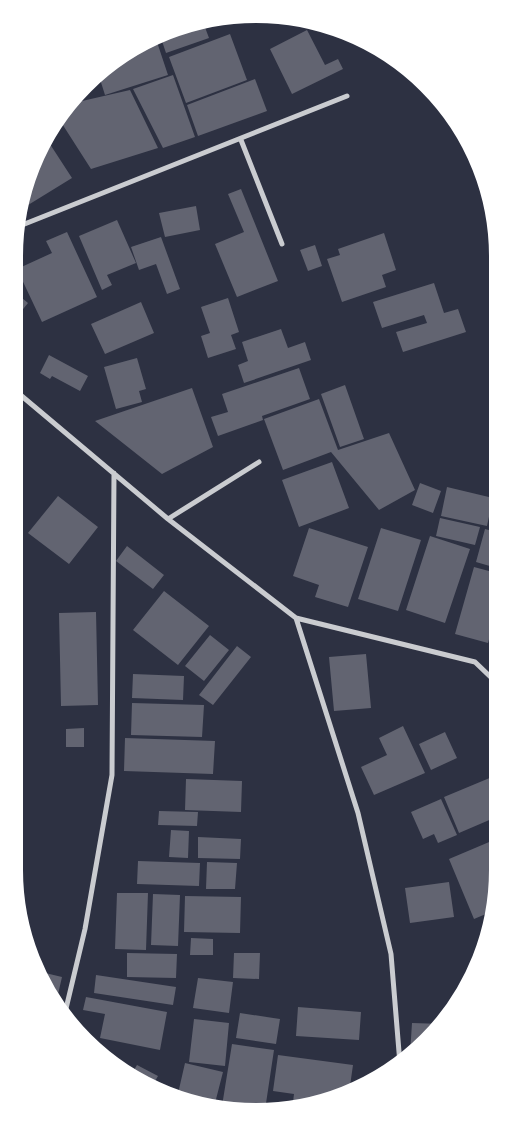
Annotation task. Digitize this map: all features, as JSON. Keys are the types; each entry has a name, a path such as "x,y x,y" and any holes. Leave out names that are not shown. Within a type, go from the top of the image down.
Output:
{"street":[{"path":"22,225 241,140 347,96"},
{"path":"241,140 282,244"},
{"path":"20,395 168,519 296,618 475,662 492,678"},
{"path":"168,519 259,462"},
{"path":"66,1009 85,929 112,775 114,473"},
{"path":"296,618 360,823 391,954 399,1057"}],"building":[{"path":"205,26 209,38 166,53 162,40"},
{"path":"307,30 325,65 338,59 343,69 292,94 270,49"},
{"path":"230,34 247,80 186,103 169,57"},
{"path":"157,42 168,75 105,95 100,79 125,60"},
{"path":"173,75 195,137 163,148 133,89"},
{"path":"255,79 267,111 198,136 187,105"},
{"path":"130,90 158,148 91,169 61,123 77,102"},
{"path":"49,143 72,178 26,206 38,166"},
{"path":"241,189 278,281 237,297 215,244 244,232 228,194"},
{"path":"196,206 200,230 165,237 159,213"},
{"path":"117,220 136,263 107,275 112,285 102,290 79,236"},
{"path":"67,232 97,297 42,322 20,275 20,268 52,253 46,241"},
{"path":"384,233 396,270 382,275 386,287 342,302 327,259 340,255 338,249"},
{"path":"161,237 180,289 167,294 156,264 139,270 131,247"},
{"path":"315,245 322,266 308,271 300,250"},
{"path":"434,283 444,313 458,309 466,332 403,352 396,332 427,323 424,315 382,328 373,302"},
{"path":"20,296 28,303 20,313"},
{"path":"228,298 239,332 231,335 236,349 208,358 201,336 210,333 201,307"},
{"path":"141,302 154,333 105,354 91,324"},
{"path":"281,329 288,348 305,342 311,360 244,383 238,365 248,361 242,342"},
{"path":"49,355 88,376 80,391 52,376 50,379 40,373"},
{"path":"137,358 146,389 139,391 142,402 116,409 104,367"},
{"path":"299,368 310,399 262,416 263,420 218,436 211,417 228,412 222,394"},
{"path":"345,385 364,439 340,447 321,394"},
{"path":"192,388 213,447 162,474 95,421"},
{"path":"319,399 338,450 389,433 415,490 379,510 331,452 283,470 264,419"},
{"path":"332,462 349,508 299,527 282,480"},
{"path":"420,483 441,491 433,513 412,505"},
{"path":"447,487 492,498 487,526 441,516"},
{"path":"58,496 98,527 69,564 28,533"},
{"path":"440,518 480,527 475,545 436,536"},
{"path":"309,528 368,547 348,607 315,597 319,585 293,576"},
{"path":"381,528 421,540 398,611 358,599"},
{"path":"485,529 492,531 492,567 476,562"},
{"path":"430,536 470,549 445,623 406,610"},
{"path":"127,546 164,575 153,589 116,561"},
{"path":"474,567 492,572 492,629 488,643 455,634"},
{"path":"164,591 209,626 178,665 133,630"},
{"path":"96,612 98,705 61,706 59,613"},
{"path":"210,635 229,650 204,681 185,666"},
{"path":"237,646 251,657 213,705 199,695"},
{"path":"366,654 371,708 334,711 329,657"},
{"path":"133,674 184,676 183,700 132,698"},
{"path":"132,703 204,705 202,737 131,735"},
{"path":"403,726 425,773 374,795 361,767 387,755 379,738"},
{"path":"84,728 84,747 66,747 66,729"},
{"path":"445,732 457,758 431,770 419,744"},
{"path":"125,738 215,741 213,774 124,771"},
{"path":"492,777 492,819 459,833 444,797"},
{"path":"186,779 242,781 241,812 185,810"},
{"path":"441,799 457,835 438,843 434,834 423,839 411,812"},
{"path":"159,811 198,812 197,826 158,825"},
{"path":"171,830 189,831 188,858 169,857"},
{"path":"198,837 241,839 240,859 198,858"},
{"path":"492,841 492,870 488,913 474,919 449,859"},
{"path":"138,861 200,863 199,886 137,884"},
{"path":"207,862 237,863 235,889 206,889"},
{"path":"449,882 454,917 410,923 405,888"},
{"path":"117,893 148,893 146,950 115,949"},
{"path":"153,894 180,895 178,946 151,945"},
{"path":"185,896 241,897 240,933 184,932"},
{"path":"191,938 213,939 213,955 190,955"},
{"path":"127,953 177,954 176,978 127,977"},
{"path":"234,953 260,953 259,979 233,978"},
{"path":"43,973 62,977 57,997"},
{"path":"96,975 176,987 173,1005 94,993"},
{"path":"198,978 233,982 229,1013 193,1008"},
{"path":"86,997 167,1012 160,1050 100,1038 105,1014 83,1010"},
{"path":"298,1007 361,1012 359,1040 296,1036"},
{"path":"240,1013 280,1019 276,1044 236,1038"},
{"path":"194,1019 229,1023 225,1066 189,1062"},
{"path":"412,1023 435,1024 423,1037 410,1048"},
{"path":"232,1044 274,1050 266,1105 222,1103"},
{"path":"278,1055 353,1065 350,1086 317,1098 293,1103 294,1094 273,1091"},
{"path":"185,1063 223,1072 215,1102 178,1092"},
{"path":"137,1065 158,1076 154,1083 133,1071"}]}
